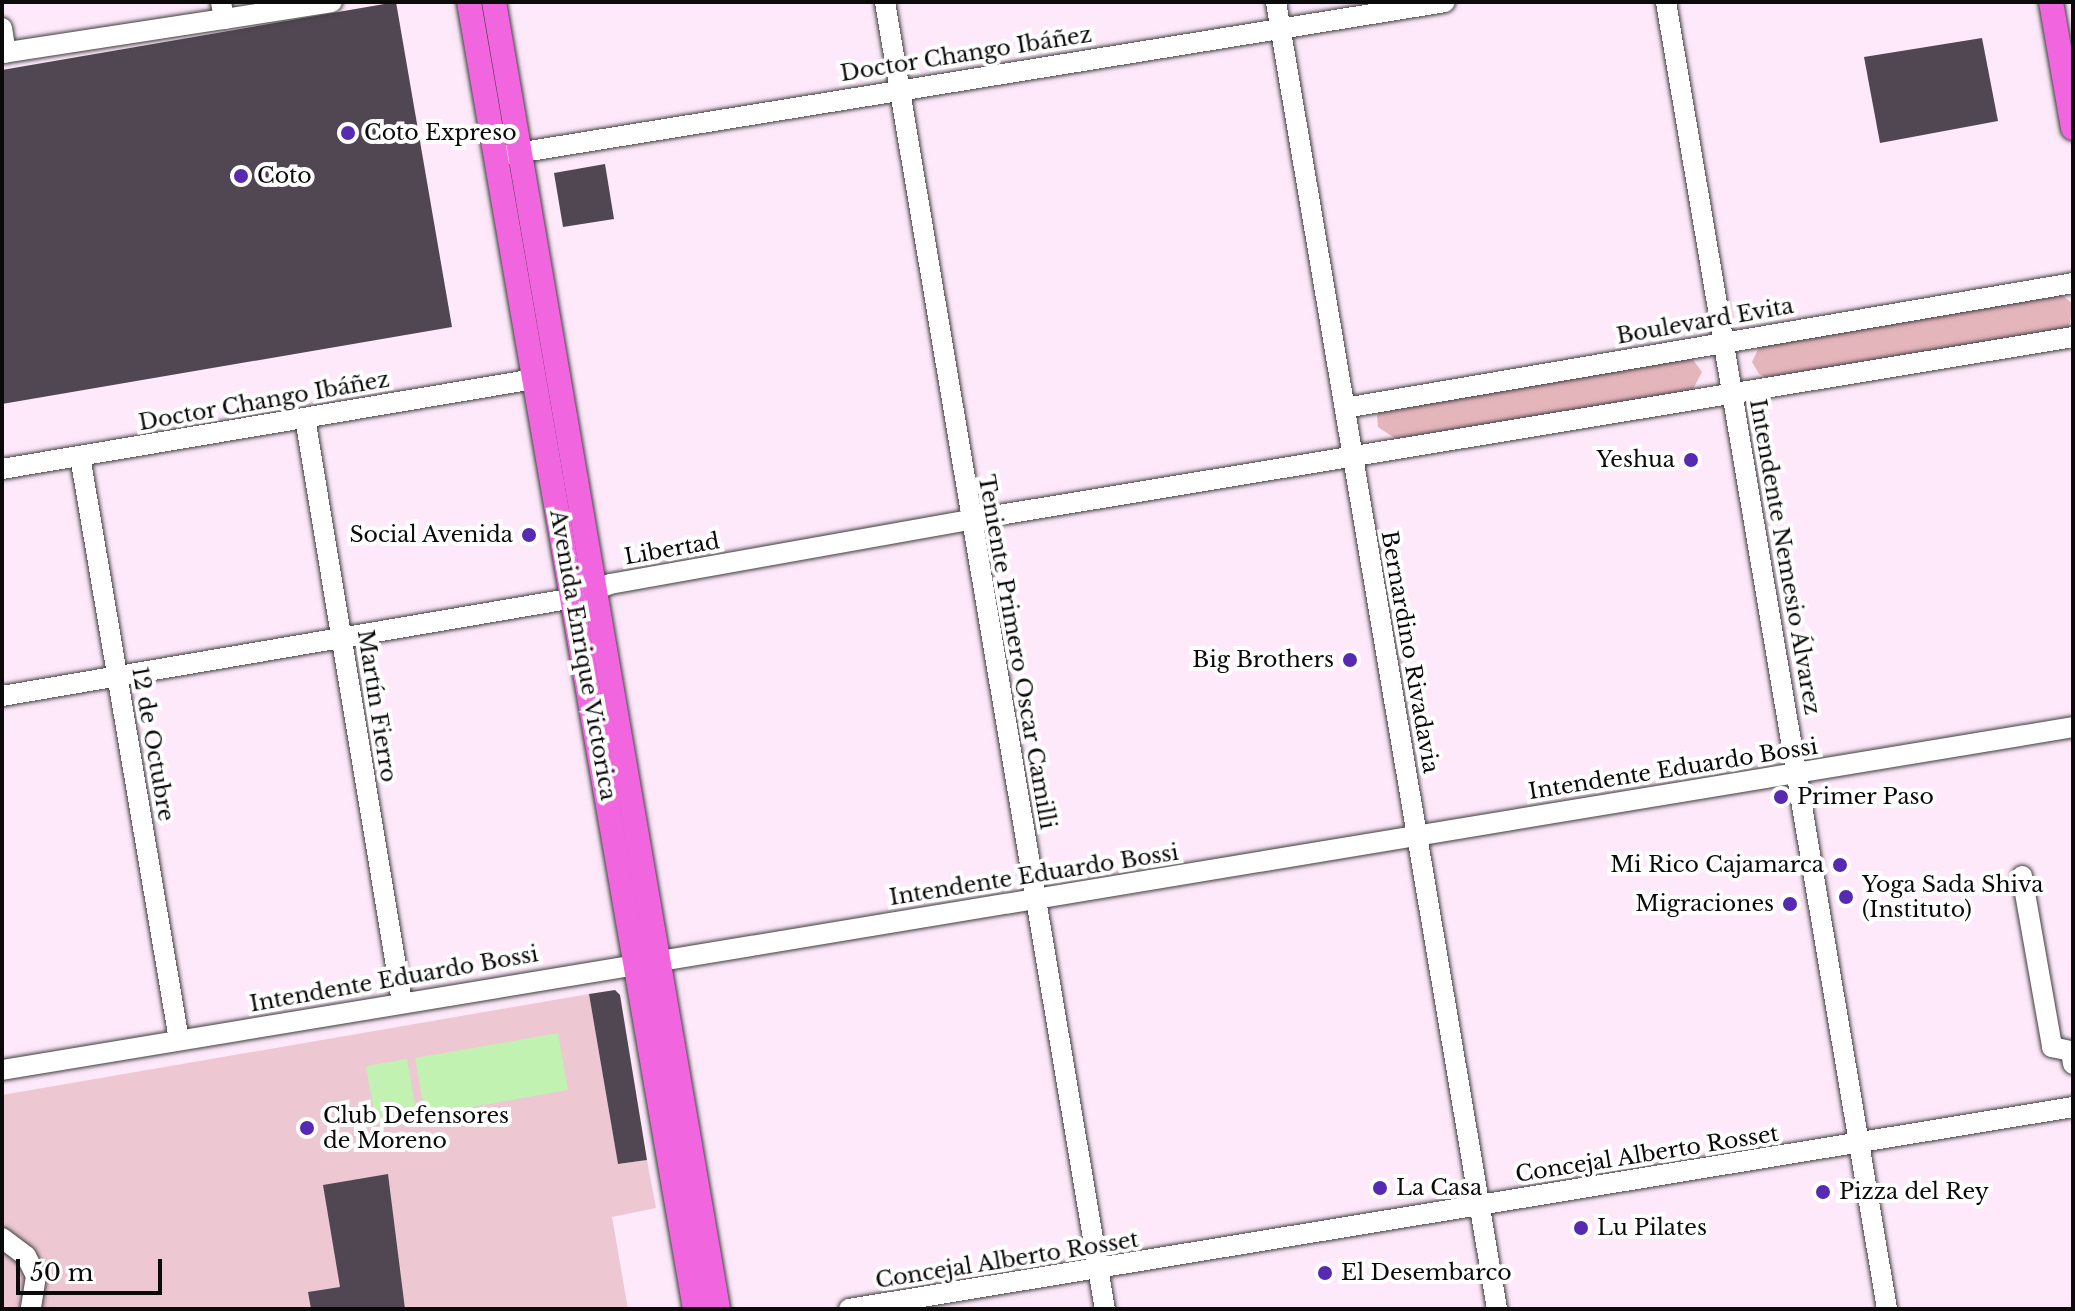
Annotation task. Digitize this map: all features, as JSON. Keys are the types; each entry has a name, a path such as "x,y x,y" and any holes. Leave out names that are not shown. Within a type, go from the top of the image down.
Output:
{"main road":[{"name":"Avenida Enrique Victorica","path":"469,2 507,154 585,594 646,960 695,1309"},
{"name":"Avenida Enrique Victorica","path":"494,2 507,154 534,379 585,594"},
{"path":"2051,2 2073,128"},
{"name":"Avenida Enrique Victorica","path":"646,960 718,1309"}],"street":[{"path":"2,28 4,53 223,10 332,2"},
{"name":"Teniente Primero Oscar Camilli","path":"885,2 969,520 1105,1309"},
{"name":"Bernardino Rivadavia","path":"1276,2 1497,1309"},
{"name":"Doctor Chango Ibáñez","path":"507,154 1445,2"},
{"name":"Intendente Nemesio Álvarez","path":"1666,2 1887,1309"},
{"name":"Boulevard Evita","path":"1345,408 2073,283"},
{"path":"1353,457 2073,337"},
{"name":"Doctor Chango Ibáñez","path":"2,469 534,379"},
{"name":"Martín Fierro","path":"305,418 402,1002"},
{"name":"12 de Octubre","path":"80,456 179,1040"},
{"name":"Libertad","path":"2,696 585,594 969,520 1353,457"},
{"name":"Intendente Eduardo Bossi","path":"2,1070 646,960 1035,900 2073,727"},
{"path":"2022,876 2052,1047 2071,1051 2073,1064"},
{"name":"Concejal Alberto Rosset","path":"849,1309 2073,1107"},
{"path":"2,1238 26,1256 36,1276 31,1309"}],"shaded area":[{"path":"2062,295 2073,304 2069,329 1770,379 1759,374 1752,362 1760,345"},
{"path":"1691,357 1702,372 1692,391 1396,439 1378,427 1377,415 1383,409"},
{"name":"Club Defensores de Moreno","path":"589,994 618,1164 647,1160 656,1208 612,1217 628,1309 2,1309 2,1095"},
{"path":"558,1033 568,1090 425,1115 415,1058"},
{"path":"407,1059 417,1117 376,1124 366,1066"}],"building":[{"name":"Coto","path":"396,2 452,327 2,404 2,70"},
{"path":"1982,38 1998,121 1880,143 1864,57"},
{"path":"605,164 614,219 563,227 554,173"},
{"path":"615,990 620,995 647,1160 618,1164 589,994"},
{"path":"388,1174 405,1309 311,1309 308,1292 340,1287 323,1185"}],"place":[{"name":"Coto Expreso","path":"348,133"},
{"name":"Coto","path":"241,176"},
{"name":"Yeshua","path":"1691,460"},
{"name":"Social Avenida","path":"529,535"},
{"name":"Big Brothers","path":"1350,660"},
{"name":"Primer Paso","path":"1781,797"},
{"name":"Mi Rico Cajamarca","path":"1840,865"},
{"name":"Yoga Sada Shiva (Instituto)","path":"1846,897"},
{"name":"Migraciones","path":"1790,904"},
{"name":"Club Defensores de Moreno","path":"307,1128"},
{"name":"La Casa","path":"1380,1188"},
{"name":"Pizza del Rey","path":"1823,1192"},
{"name":"Lu Pilates","path":"1581,1228"},
{"name":"El Desembarco","path":"1325,1273"}]}
